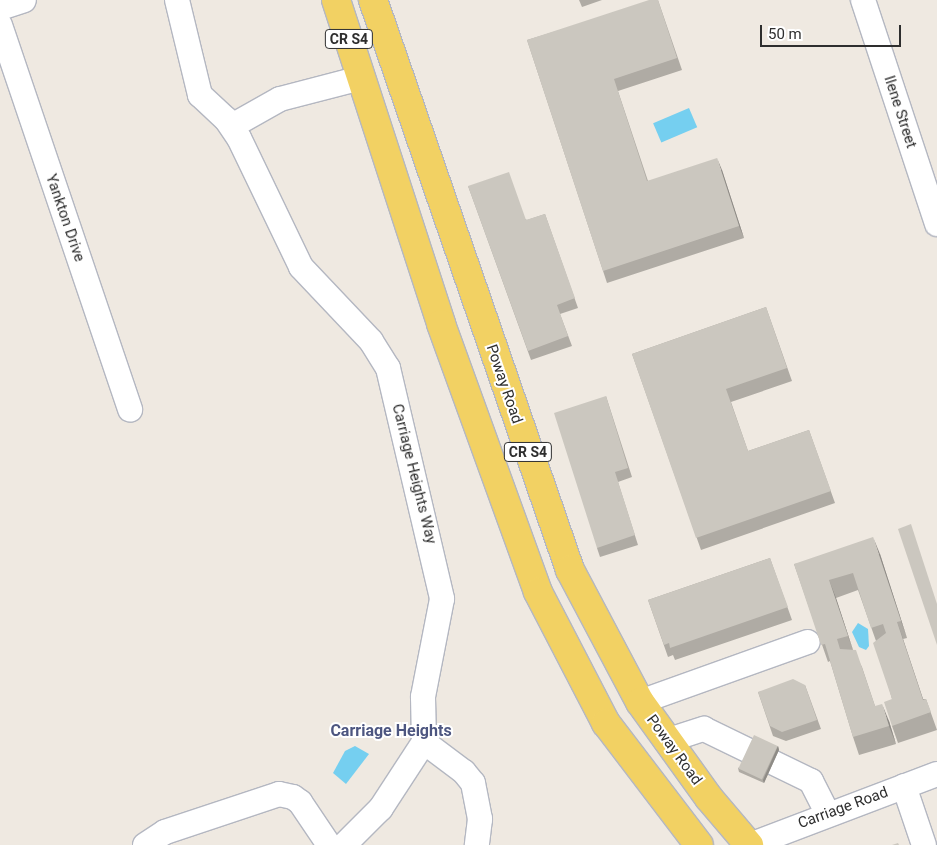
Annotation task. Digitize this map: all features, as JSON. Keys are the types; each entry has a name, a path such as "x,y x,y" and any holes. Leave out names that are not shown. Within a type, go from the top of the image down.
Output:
{"main road":[{"name":"CR S4","path":"336,0 441,324 538,592 606,723 699,845"},
{"name":"Poway Road","path":"372,0 570,570 640,702 666,741 749,845"}],"street":[{"path":"0,8 24,0"},
{"name":"Carriage Heights Way","path":"177,0 196,86 206,103 232,126 301,267 371,341 390,374 442,599 423,697 424,742"},
{"name":"Ilene Street","path":"863,0 937,224"},
{"name":"Yankton Drive","path":"0,26 130,410"},
{"path":"232,126 280,98 361,78"},
{"path":"640,702 808,642"},
{"path":"666,741 704,729 811,781 828,814"},
{"path":"344,845 381,808 424,742 464,772 472,783 480,819 477,845"},
{"name":"Carriage Road","path":"749,845 937,774"},
{"path":"904,786 924,845"},
{"path":"145,845 165,832 279,794 293,796 300,802 329,845"}],"water":[{"path":"689,108 697,127 661,143 653,123"},
{"path":"858,623 868,629 869,646 866,650 859,647 852,632"},
{"path":"355,746 369,754 346,784 333,773 345,751"}],"building":[{"path":"649,0 658,0 677,58 614,79 647,181 717,158 739,226 603,271 527,40"},
{"path":"509,172 526,220 545,214 575,298 557,305 568,336 528,351 468,186"},
{"path":"766,307 787,368 726,389 748,451 809,430 831,491 696,538 632,354"},
{"path":"606,396 628,468 615,472 635,535 597,548 554,413"},
{"path":"911,524 937,604 937,645 898,529"},
{"path":"873,537 901,621 897,622 923,700 926,699 931,712 892,726 884,702 892,699 873,643 886,633 883,624 871,628 853,573 829,580 848,636 837,639 840,649 856,650 875,706 882,704 889,726 853,737 825,644 821,645 794,564"},
{"path":"770,558 788,607 670,648 669,643 664,645 648,600"},
{"path":"793,679 805,685 817,720 782,732 770,726 758,692"},
{"path":"754,735 778,746 762,780 738,769"}],"district":[{"name":"Carriage Heights","path":"391,731"}]}
